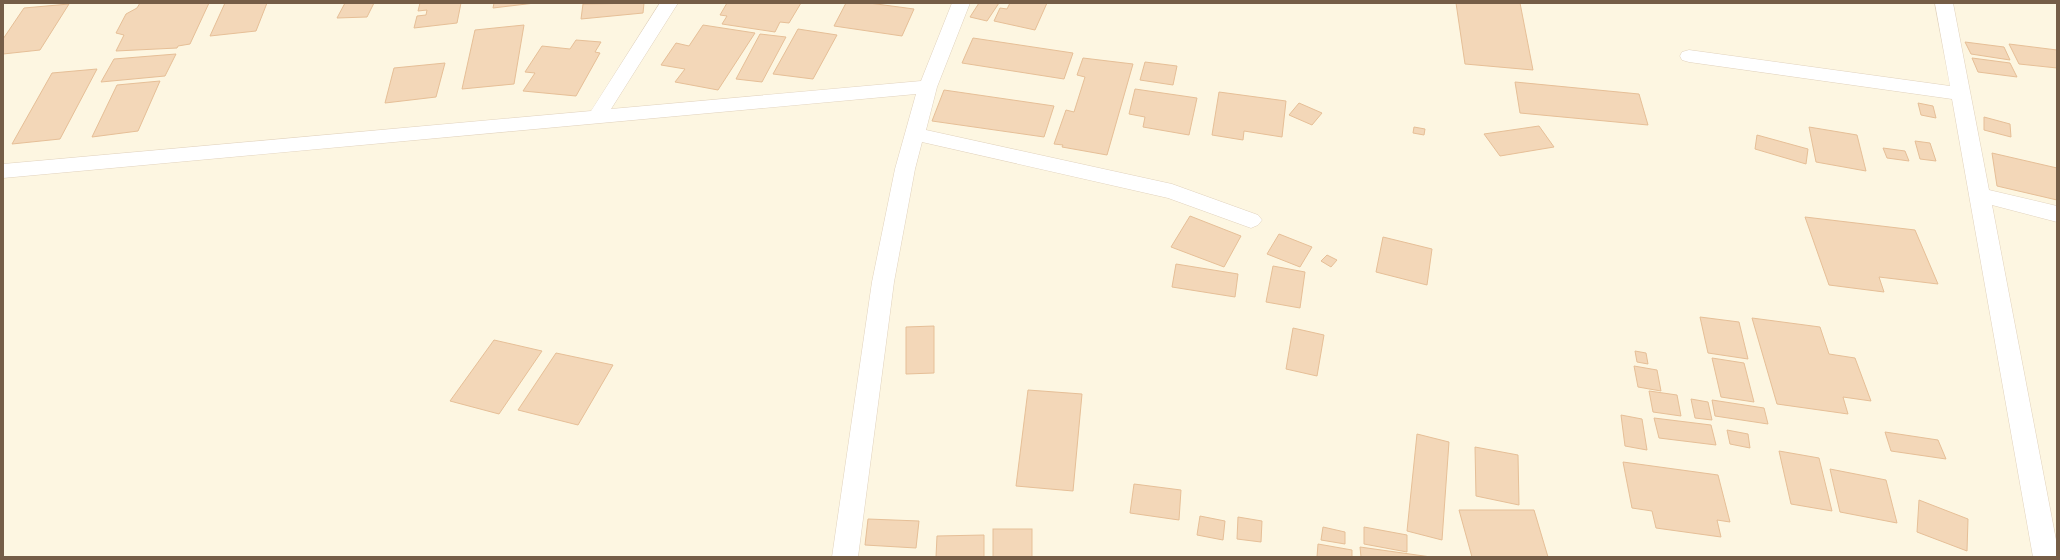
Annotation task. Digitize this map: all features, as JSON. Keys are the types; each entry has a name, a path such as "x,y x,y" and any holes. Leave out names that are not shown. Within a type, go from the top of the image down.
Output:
{"street":[{"path":"596,118 669,3"},
{"path":"845,557 883,282 905,169 928,87 961,3"},
{"path":"1944,3 2046,557"},
{"path":"1689,56 1961,94"},
{"path":"3,171 928,87"},
{"path":"915,134 1172,191 1251,220"},
{"path":"1980,195 2057,214"}],"building":[{"path":"140,3 209,3 190,44 178,46 177,48 116,51 124,35 116,33 126,14 137,8"},
{"path":"225,3 267,3 256,31 210,36"},
{"path":"345,3 374,3 367,17 337,18"},
{"path":"420,3 461,3 457,23 414,28 417,16 426,15 427,10 418,11"},
{"path":"494,3 535,3 493,8"},
{"path":"644,3 643,13 581,19 583,4"},
{"path":"727,3 801,3 789,23 780,22 775,32 722,24 727,16 720,15"},
{"path":"846,3 869,3 914,9 902,36 834,26"},
{"path":"979,3 999,3 987,21 970,17"},
{"path":"1010,3 1047,3 1035,30 994,21 1000,8 1007,9"},
{"path":"1456,3 1520,3 1533,70 1465,64"},
{"path":"69,4 40,50 3,54 3,39 24,8"},
{"path":"524,25 514,84 462,89 475,30"},
{"path":"703,25 755,33 718,90 675,82 685,69 661,65 676,43 689,46"},
{"path":"798,29 837,35 813,79 773,74"},
{"path":"760,34 786,37 762,82 736,79"},
{"path":"973,38 1073,53 1064,79 962,63"},
{"path":"576,40 601,42 595,52 600,53 576,96 523,91 535,73 525,72 542,46 570,49"},
{"path":"1965,42 2004,47 2010,60 1971,54"},
{"path":"2009,44 2057,50 2057,68 2019,64"},
{"path":"176,54 165,76 101,82 114,59"},
{"path":"1083,58 1133,64 1107,155 1062,147 1063,145 1054,144 1066,110 1074,112 1085,77 1077,75"},
{"path":"1972,58 2010,63 2017,77 1978,72"},
{"path":"1145,62 1177,66 1173,85 1140,80"},
{"path":"445,63 436,97 385,103 394,68"},
{"path":"97,69 60,139 12,144 52,73"},
{"path":"160,81 138,131 92,137 117,85"},
{"path":"1515,82 1639,94 1648,125 1520,113"},
{"path":"1135,89 1197,98 1189,135 1143,127 1145,117 1129,114"},
{"path":"944,90 1054,106 1044,137 932,121"},
{"path":"1219,92 1286,101 1282,137 1244,131 1243,140 1212,135"},
{"path":"1299,103 1322,113 1312,125 1289,115"},
{"path":"1918,103 1933,106 1936,118 1921,115"},
{"path":"1984,117 2010,124 2011,137 1984,130"},
{"path":"1539,126 1554,147 1500,156 1484,134"},
{"path":"1414,127 1425,129 1424,135 1413,133"},
{"path":"1809,127 1857,135 1866,171 1816,162"},
{"path":"1757,135 1808,149 1806,164 1755,149"},
{"path":"1915,141 1930,143 1936,161 1920,159"},
{"path":"1883,148 1905,151 1909,161 1887,158"},
{"path":"1992,153 2057,168 2057,200 1997,186"},
{"path":"1190,216 1241,236 1224,267 1171,247"},
{"path":"1805,217 1915,230 1938,284 1879,277 1884,292 1829,285"},
{"path":"1279,234 1312,247 1300,267 1267,254"},
{"path":"1383,237 1432,249 1427,285 1376,272"},
{"path":"1327,255 1337,260 1331,267 1321,261"},
{"path":"1176,264 1238,274 1235,297 1172,287"},
{"path":"1273,266 1305,272 1300,308 1266,302"},
{"path":"1700,317 1739,322 1748,359 1708,353"},
{"path":"1752,318 1820,327 1829,354 1855,358 1871,401 1843,397 1848,414 1777,404"},
{"path":"934,326 934,373 906,374 906,327"},
{"path":"1293,328 1324,335 1317,376 1286,369"},
{"path":"494,340 542,351 499,414 450,401"},
{"path":"1635,351 1646,353 1648,364 1637,362"},
{"path":"556,353 613,365 578,425 518,410"},
{"path":"1712,358 1744,363 1754,402 1721,397"},
{"path":"1634,366 1657,370 1661,391 1638,387"},
{"path":"1028,390 1082,394 1073,491 1016,486"},
{"path":"1649,391 1677,395 1681,416 1653,412"},
{"path":"1691,399 1708,402 1712,420 1695,418"},
{"path":"1712,400 1764,408 1768,424 1715,416"},
{"path":"1621,415 1642,419 1647,450 1625,446"},
{"path":"1654,418 1711,425 1716,445 1659,438"},
{"path":"1727,430 1748,434 1750,448 1730,444"},
{"path":"1885,432 1938,440 1946,459 1891,451"},
{"path":"1417,434 1449,442 1442,540 1407,531"},
{"path":"1475,447 1518,455 1519,505 1476,496"},
{"path":"1779,451 1819,458 1832,511 1791,504"},
{"path":"1623,462 1718,475 1730,522 1717,520 1721,537 1656,528 1652,511 1632,508"},
{"path":"1830,469 1886,480 1897,523 1840,512"},
{"path":"1134,484 1181,490 1179,520 1130,513"},
{"path":"1919,500 1968,519 1967,551 1917,532"},
{"path":"1459,510 1534,510 1548,557 1472,557"},
{"path":"1200,516 1225,521 1223,540 1197,535"},
{"path":"1238,517 1262,521 1261,542 1237,539"},
{"path":"868,519 919,521 916,548 865,545"},
{"path":"1323,527 1345,532 1345,544 1321,540"},
{"path":"1364,527 1407,535 1407,552 1364,544"},
{"path":"993,529 1032,529 1032,557 993,557"},
{"path":"984,535 984,557 936,557 937,536"},
{"path":"1318,544 1352,550 1352,557 1317,557"},
{"path":"1360,547 1431,557 1361,557"}]}
